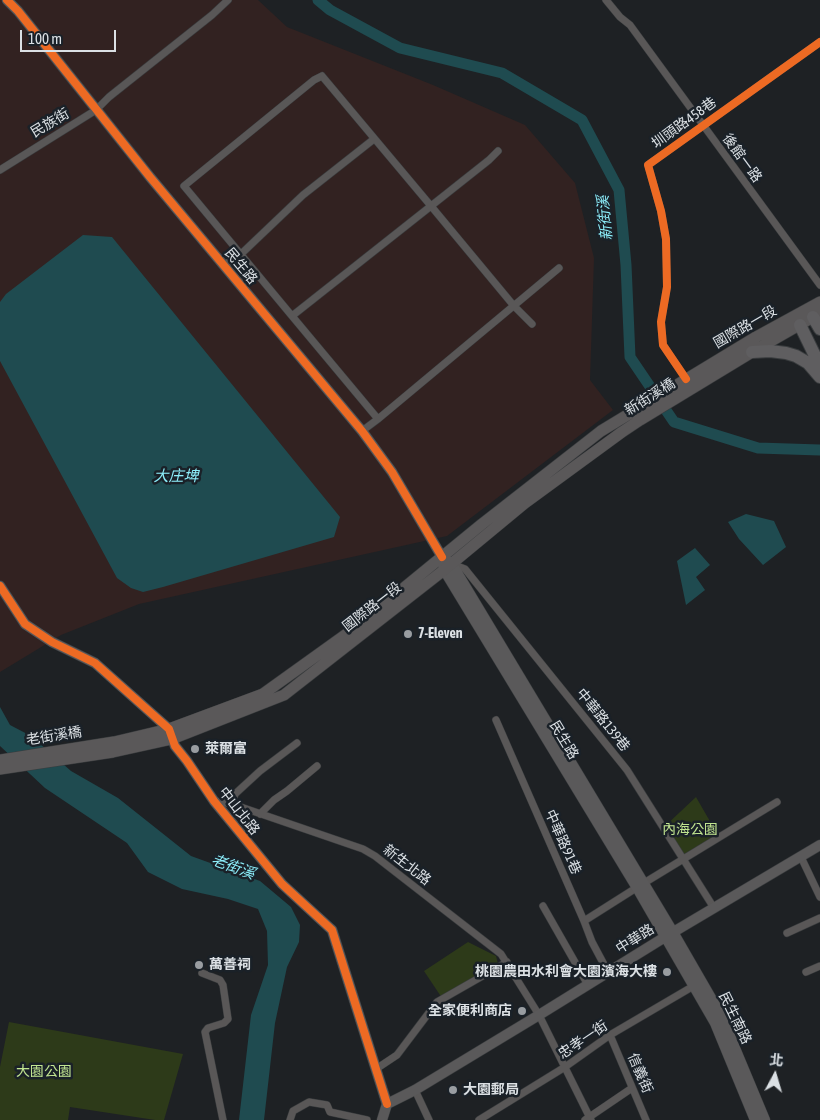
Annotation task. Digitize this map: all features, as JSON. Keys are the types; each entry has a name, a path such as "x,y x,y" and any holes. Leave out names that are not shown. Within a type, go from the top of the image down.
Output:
{"highway":[{"path":"816,315 820,329"},
{"path":"799,319 820,366"},
{"path":"752,352 770,351 796,356 808,363 820,377"}],"main road":[{"name":"國際路一段","path":"690,383 752,352 820,302"},
{"path":"799,319 816,315"},
{"name":"國際路一段","path":"690,383 799,319"},
{"name":"新街溪橋","path":"618,420 690,383"},
{"name":"新街溪橋","path":"622,432 690,383"},
{"name":"國際路一段","path":"446,564 601,431 618,420"},
{"name":"國際路一段","path":"113,747 170,734 284,695 446,564 622,432"},
{"name":"老街溪橋","path":"0,760 113,747"},
{"name":"老街溪橋","path":"0,769 113,747"}],"street":[{"name":"民生路","path":"8,0 96,110 362,431 392,472 669,934"},
{"name":"民族街","path":"0,170 96,110 109,97 212,15 228,0"},
{"name":"後館一路","path":"606,0 620,17 630,25 820,285"},
{"name":"圳頭路458巷","path":"690,383 663,345 661,322 667,287 666,239 662,211 648,165 820,42"},
{"path":"378,419 184,186 314,80 322,76 514,306 532,324"},
{"path":"224,265 240,255 303,195 374,139"},
{"path":"292,316 498,151"},
{"path":"362,431 559,268"},
{"name":"中華路139巷","path":"446,564 465,569 627,770 714,908"},
{"name":"中山北路","path":"0,586 25,624 52,642 95,663 170,734 175,746 214,801 282,884 332,930 387,1104"},
{"name":"中華路91巷","path":"496,720 592,942 608,972"},
{"path":"232,804 234,794 260,771 297,743"},
{"path":"260,814 274,800 317,766"},
{"name":"新生北路","path":"214,801 232,804 363,849 375,856 501,954 540,1015 566,1067 588,1119"},
{"path":"584,921 777,802"},
{"name":"中華路","path":"387,1104 415,1090 540,1015 669,934 820,845"},
{"path":"801,856 820,897"},
{"path":"543,906 588,985"},
{"path":"787,933 820,918"},
{"name":"民生南路","path":"669,934 698,984 722,1017 765,1120"},
{"path":"376,1069 397,1055 437,1002 507,962"},
{"path":"806,972 820,966"},
{"path":"202,973 220,980 223,986 228,1019 224,1023 208,1028 205,1032 223,1120"},
{"name":"民生南路","path":"698,984 755,1120"},
{"name":"忠孝一街","path":"479,1120 566,1067 610,1035 698,984"},
{"name":"信義街","path":"610,1035 646,1120"},
{"path":"588,1119 632,1088"},
{"path":"415,1090 429,1120"},
{"path":"290,1120 293,1111 309,1102 327,1105 330,1112 367,1120"},
{"path":"382,1120 387,1104"}],"shaded area":[{"path":"0,0 258,0 287,27 433,85 525,125 575,183 594,258 590,380 613,410 447,536 139,604 61,635 0,672"}],"green space":[{"name":"內海公園","path":"696,797 719,837 682,859 663,828"},
{"path":"468,942 496,956 498,964 442,998 424,971"},
{"name":"大園公園","path":"9,1022 183,1054 164,1120 70,1107 68,1120 0,1120 0,1067"}],"water":[{"name":"大庄埤","path":"83,235 112,237 340,517 334,537 143,592 131,588 117,578 0,361 0,302 6,294"},
{"path":"746,514 774,521 786,547 763,565 739,539 728,522"},
{"path":"695,548 710,565 696,577 705,590 686,605 677,561"},
{"path":"0,707 10,725 31,736 71,771 118,798 191,856 260,881 291,907 300,925 299,942 287,967 275,1023 264,1120 239,1120 251,1015 268,965 267,931 258,909 228,899 182,889 148,872 127,843 45,788 0,746"}],"waterway":[{"name":"新街溪","path":"318,0 330,10 400,48 502,73 582,120 619,190 626,265 630,357 674,422 758,448 820,450"}],"cycle path":[{"path":"7,0 18,11 150,177 362,431 392,472 442,557"},
{"path":"686,379 663,345 661,322 667,287 666,239 661,211 648,165 820,42"},
{"path":"0,586 25,624 52,642 95,663 169,729 175,746 214,801 282,884 332,930 387,1104"}],"place":[{"name":"7-Eleven","path":"408,634"},
{"name":"萊爾富","path":"195,749"},
{"name":"萬善祠","path":"199,965"},
{"name":"桃園農田水利會大園濱海大樓","path":"667,972"},
{"name":"全家便利商店","path":"522,1011"},
{"name":"大園郵局","path":"453,1090"}],"water label":[{"name":"老街溪","path":"233,867"}]}
